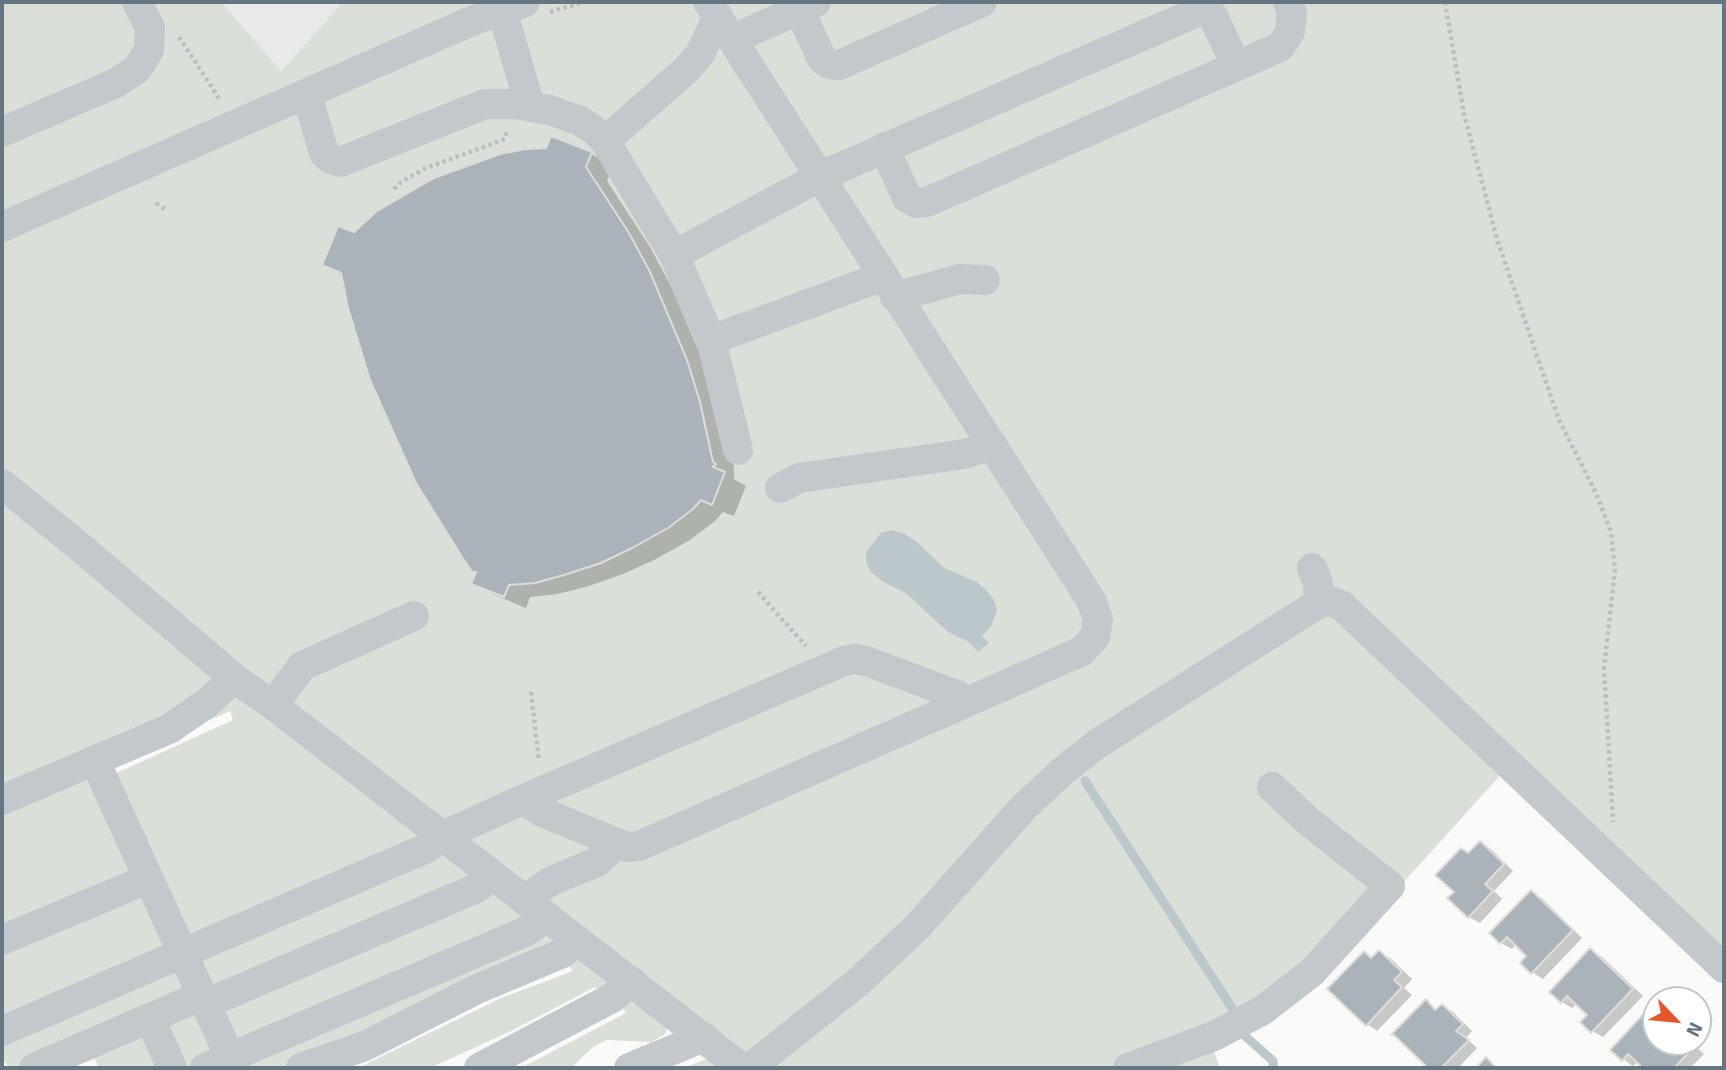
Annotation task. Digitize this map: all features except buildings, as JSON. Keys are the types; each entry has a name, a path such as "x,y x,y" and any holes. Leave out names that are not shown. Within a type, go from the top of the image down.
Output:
{"lane":[{"path":"2,132 116,83 137,69 149,50 150,28 137,2"},
{"path":"720,19 808,6 822,59 839,65 982,2"},
{"path":"884,147 907,198 916,203 927,202 1280,47 1290,32 1292,13 1288,2"},
{"path":"2,227 513,6 521,105"},
{"path":"674,255 821,176 1197,12 1206,11 1213,16 1236,66"},
{"path":"605,141 687,69 700,54 720,19"},
{"path":"526,798 541,812 617,844 639,846 1082,651 1090,645 1098,628 1098,619 1091,600 720,19"},
{"path":"307,94 324,153 340,162 485,104 521,105 550,110 580,121 605,141 674,255 710,340 738,450"},
{"path":"710,340 890,287 960,279 985,280"},
{"path":"780,488 799,478 964,454 993,445"},
{"path":"2,484 234,678 273,705 742,1068"},
{"path":"1312,568 1318,583 1319,603"},
{"path":"750,1068 857,984 918,927 1024,807 1064,770 1097,744 1319,603 1331,601 1342,606 1724,968"},
{"path":"273,705 302,666 414,616"},
{"path":"2,1031 427,848 441,837 526,798 844,661 866,661 959,696 965,703"},
{"path":"2,800 169,729 207,703 234,678"},
{"path":"95,761 203,1000 223,1065 527,931 537,910 536,892 551,881 597,862 617,844"},
{"path":"1128,1068 1214,1036 1264,1010 1312,972 1390,886 1308,821 1272,787"},
{"path":"34,1068 87,1058 150,1018 203,1000 477,888 491,875"},
{"path":"2,940 148,879"},
{"path":"301,1068 365,1046 477,989 563,953 575,939"},
{"path":"478,1068 612,998 631,981"},
{"path":"150,1018 172,1068"},
{"path":"629,1068 704,1037"}],"path":[{"path":"1445,2 1464,114 1497,239 1559,420 1596,493 1611,533 1615,569 1604,668 1616,863"},
{"path":"176,32 226,110"},
{"path":"394,189 401,181 426,168 505,139 521,105"},
{"path":"156,203 166,210"}],"shaded area":[{"path":"2,2 221,2 281,71 343,2 1724,2 1724,959 1514,760 1317,978 1213,1049 1220,1068 684,1068 709,1058 668,1025 665,1034 652,1042 607,1040 593,1047 571,1068 521,1068 626,1013 619,1003 595,987 511,1031 430,1068 358,1068 501,998 573,971 565,961 286,1068 242,1068 238,1048 216,1013 476,877 213,992 192,956 425,833 192,943 110,776 233,720 230,711 81,778 90,781 139,876 2,934"},
{"path":"221,2 343,2 281,71"},
{"path":"892,530 917,542 944,568 977,582 994,600 997,611 991,626 982,636 989,643 978,652 969,642 948,632 907,594 882,581 870,571 866,552 881,533"},
{"path":"138,891 171,948 2,1024 2,949"},
{"path":"172,962 189,993 19,1068 8,1066 2,1058 2,1036"},
{"path":"195,1003 221,1055 188,1068 179,1068 159,1020"},
{"path":"147,1025 166,1068 99,1068 91,1050"}],"waterway":[{"path":"1085,781 1234,1011 1244,1035 1273,1061 1273,1068"}]}
